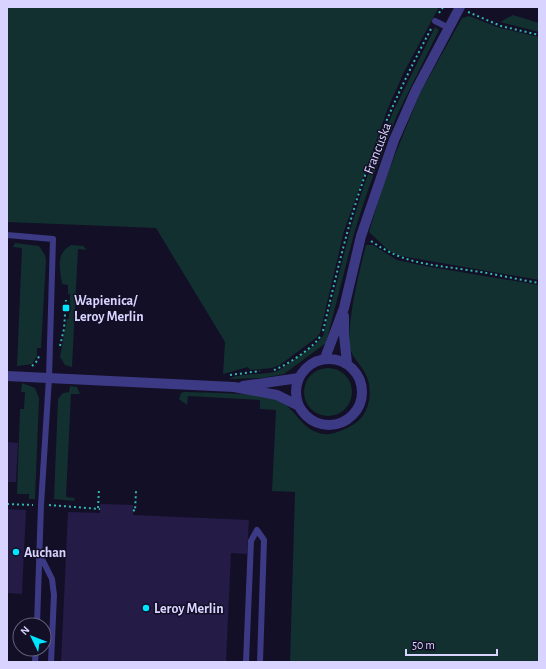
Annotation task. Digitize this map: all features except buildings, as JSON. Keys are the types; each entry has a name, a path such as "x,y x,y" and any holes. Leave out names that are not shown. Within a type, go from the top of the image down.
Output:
{"street":[{"name":"Francuska","path":"325,358 344,308 361,236 394,140 416,90 460,8"},
{"name":"Francuska","path":"344,308 344,335 347,363"},
{"path":"325,358 336,359 347,363 355,371 361,381 363,392 358,408 347,420 336,424 325,425 314,422 305,415 299,406 296,387 299,378 310,365 325,358"},
{"path":"7,376 234,387 276,395 299,406"},
{"path":"234,387 299,378"}],"lane":[{"path":"435,21 449,28"},
{"path":"7,235 53,239 49,378 41,505 41,556 37,617"},
{"path":"246,662 251,540 257,530 264,540 260,662"},
{"path":"41,556 52,579 54,596 51,662"}],"path":[{"path":"271,371 281,367 316,342 322,332 345,238 370,160 390,110 443,7"},
{"path":"460,8 500,26 539,35"},
{"path":"361,236 399,258 425,264 539,283"},
{"path":"59,348 64,329 66,300"},
{"path":"27,368 37,361 40,354"},
{"path":"227,376 242,372 264,371"},
{"path":"7,504 99,508 99,489"},
{"path":"133,510 135,511 136,491"},
{"path":"51,498 51,505"}],"green space":[{"path":"7,7 439,7 404,72 388,108 344,231 320,333 316,338 280,365 272,368 250,370 248,367 223,374 225,342 156,228 7,222"},
{"path":"513,15 539,23 539,32 500,22"},
{"path":"469,16 500,28 539,37 539,280 401,256 389,251 369,232 384,182 420,93 462,18"},
{"path":"435,27 439,30 397,115 369,187 355,230 326,343 284,374 262,378 229,379 278,371 316,344 323,336 351,227 364,185 393,112"},
{"path":"15,243 39,246 45,255 46,260 41,348 37,348 37,356 32,364 17,366 22,248 13,247"},
{"path":"71,245 83,246 87,250 78,249 72,367 65,365 60,357 67,319 69,319 70,294 68,294 68,285 62,284 60,262 63,253"},
{"path":"366,245 373,245 397,260 539,285 539,662 290,662 295,492 272,491 276,410 260,409 260,400 188,396 187,405 179,399 181,393 184,392 248,394 272,398 280,401 291,409 309,428 323,434 339,432 359,420 367,408 370,394 369,386 365,373 349,346 349,341 357,281"},
{"path":"328,368 337,370 345,375 350,383 352,392 350,401 345,409 337,414 328,416 319,414 311,409 306,401 304,392 306,383 311,375 319,370"},
{"path":"22,383 35,388 39,398 35,499 29,499 29,494 17,494 20,409 24,409 25,392 21,392"},
{"path":"70,386 77,387 80,394 71,394 66,497 75,498 74,501 54,499 58,399 63,393 69,392"}],"place":[{"name":"Wapienica/ Leroy Merlin","path":"66,308"},
{"name":"Auchan","path":"16,552"},
{"name":"Leroy Merlin","path":"146,608"}]}
